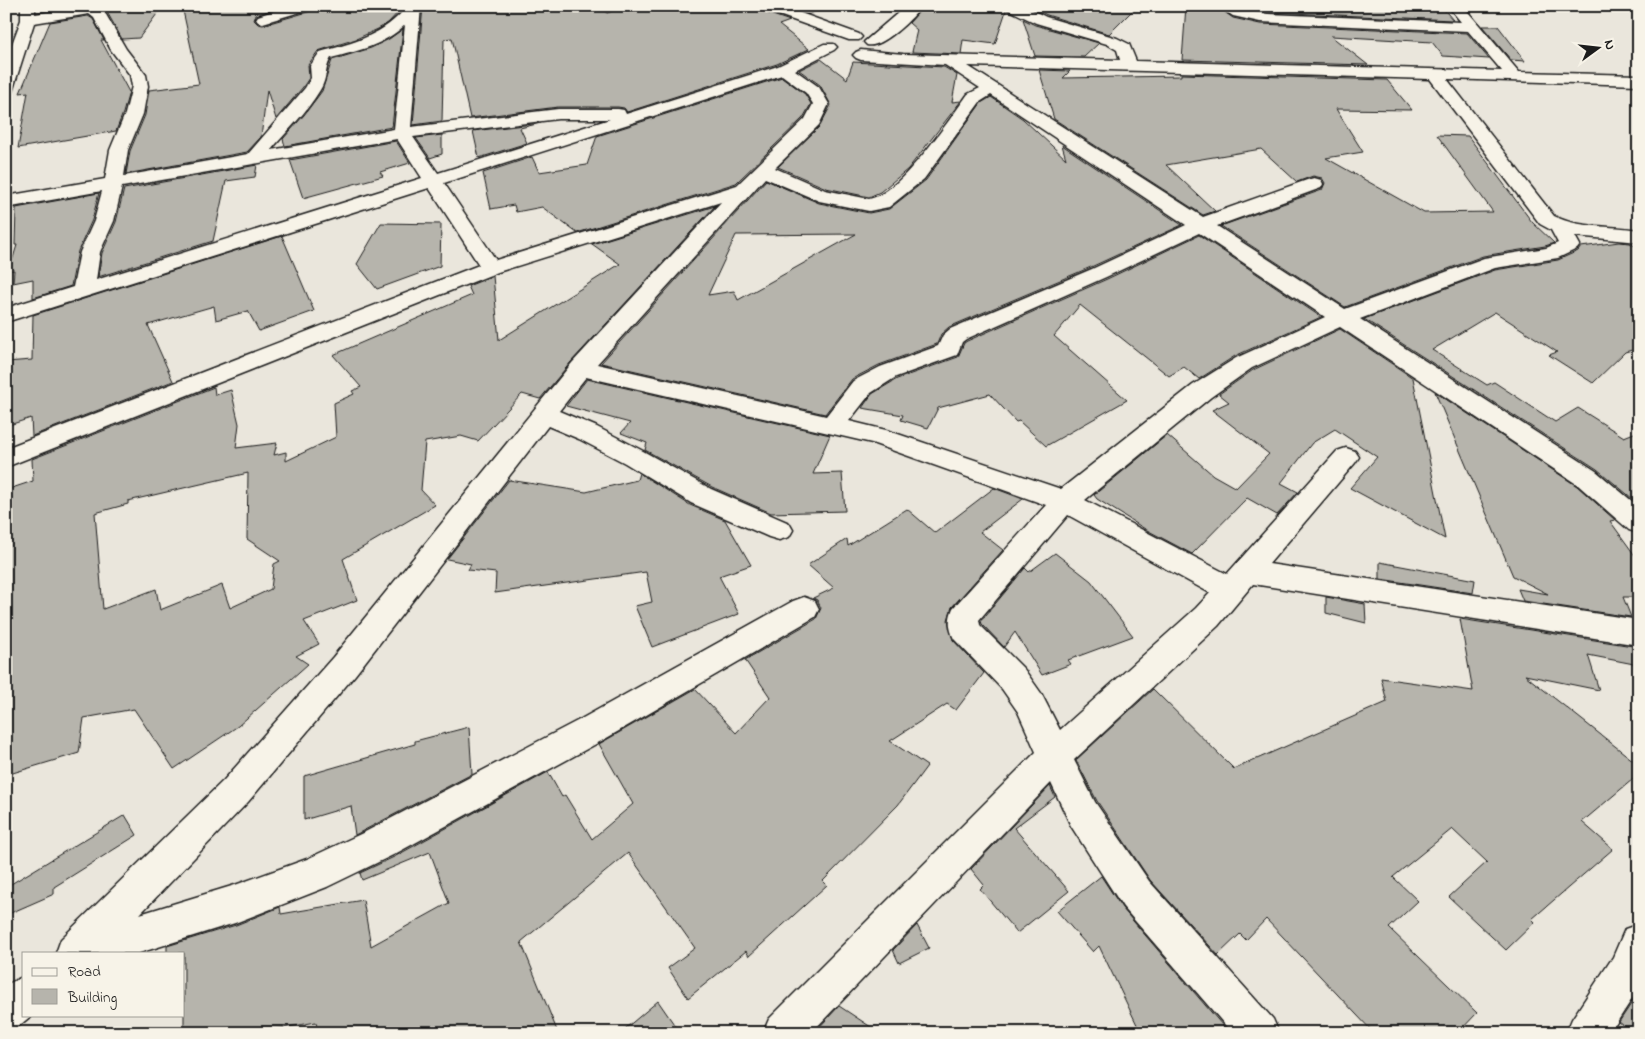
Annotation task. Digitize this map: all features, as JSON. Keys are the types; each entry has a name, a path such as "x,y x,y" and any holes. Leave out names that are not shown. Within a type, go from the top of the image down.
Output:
{"street":[{"path":"263,19 305,6"},
{"path":"1012,6 1042,20 1112,41 1124,47 1130,66"},
{"path":"1225,6 1230,10 1252,16 1282,20 1472,27"},
{"path":"1455,6 1514,76"},
{"path":"768,7 873,43 943,60 992,88 1587,478 1639,522"},
{"path":"768,7 843,52"},
{"path":"413,8 402,133 492,268"},
{"path":"255,158 312,90 319,78 318,66 322,58 331,52 365,44 389,32 413,8"},
{"path":"7,84 28,13 92,9 100,16 119,50 138,74 139,98 119,150 114,184 104,221 90,252 83,290"},
{"path":"843,52 833,41 855,37 909,11"},
{"path":"873,43 909,11"},
{"path":"6,315 647,114 789,67 843,52 871,52 875,47 873,43"},
{"path":"789,67 843,52 943,60 1639,80"},
{"path":"77,952 236,791 344,666 580,368 743,189 813,122 821,104 813,90 789,67"},
{"path":"1435,75 1547,220 1559,227 1578,232 1639,236"},
{"path":"762,170 819,195 869,205 882,203 917,175 974,98 992,88"},
{"path":"6,202 402,133 558,114 647,114"},
{"path":"832,425 862,386 888,372 949,350 951,340 958,334 1099,273 1202,225 1314,184"},
{"path":"6,458 492,268 743,189"},
{"path":"1259,1033 1136,894 1083,814 1054,757 1030,703 1013,679 965,630 964,617 1065,501 1216,382 1244,363 1341,318 1491,262 1551,254 1570,245 1559,227"},
{"path":"580,368 877,436 1065,501 1238,581 1639,633"},
{"path":"543,414 588,433 666,474 702,496 779,530"},
{"path":"783,1033 1054,757 1207,617 1346,457"},
{"path":"79,952 235,904 314,874 380,843 593,730 804,609"},
{"path":"1586,1033 1627,971 1639,943"},
{"path":"6,1010 22,998"}],"building":[{"path":"100,6 163,6 139,38 122,39 107,12"},
{"path":"182,6 282,6 256,15 254,20 258,24 263,25 311,11 314,6 404,6 388,23 378,29 356,39 318,51 308,65 309,78 276,119 267,90 261,137 247,152 126,174 130,151 145,115 149,90 199,84"},
{"path":"423,6 582,6 585,10 599,7 607,13 627,6 758,6 761,11 790,21 779,25 809,49 777,64 627,112 624,108 618,107 558,107 470,118 452,38 444,39 442,121 413,125"},
{"path":"787,6 822,6 822,9 809,14"},
{"path":"924,6 1003,6 1006,11 995,44 963,40 961,54 912,52 917,30 909,23"},
{"path":"1029,6 1137,6 1109,34 1047,15"},
{"path":"1186,6 1216,6 1233,18 1260,24 1467,33 1489,59 1443,56 1432,42 1331,36 1368,65 1182,60"},
{"path":"1240,6 1441,6 1453,20 1268,12"},
{"path":"88,16 93,19 104,40 101,40 129,92 116,131 18,148 28,92 20,93 50,22"},
{"path":"1023,19 1035,25 1099,43 1084,57 1035,56"},
{"path":"1482,26 1498,26 1525,61 1511,60"},
{"path":"403,29 392,127 285,146 283,139 322,91 332,60 371,48"},
{"path":"821,59 847,79 853,62 944,67 957,75 952,102 961,101 908,169 880,192 869,197 826,188 778,167 820,126 831,105 820,85 799,70"},
{"path":"1039,70 1070,71 1063,78 1181,76 1181,74 1387,80 1412,110 1336,109 1363,152 1326,158 1424,213 1493,212 1437,135 1468,136 1532,222 1554,243 1483,256 1345,307 1221,226 1322,190 1325,183 1322,178 1313,176 1297,182 1261,149 1166,165 1215,211 1203,215 1054,119"},
{"path":"782,77 805,94 811,104 803,118 736,183 577,233 542,207 516,212 514,205 491,209 483,173 532,157 539,172 587,165 597,136"},
{"path":"991,97 1023,119 1066,159 1062,145 1182,225 1091,267 949,327 941,334 937,344 879,365 852,379 825,414 601,363 766,180 819,203 869,213 889,209 926,180 981,103","holes":["856,234 738,300 734,291 708,295 736,235"]},
{"path":"541,123 520,128 527,143 479,158 473,131"},
{"path":"442,135 442,154 430,158 416,138"},
{"path":"396,141 410,163 380,172 383,176 303,198 290,160"},
{"path":"257,165 255,177 226,181 213,241 98,277 102,253 116,222 124,189"},
{"path":"99,193 92,220 78,251 71,286 33,298 33,279 13,283 14,270 9,271 17,245 15,245 16,208"},
{"path":"715,206 571,362 540,399 522,394 478,441 461,436 425,442 421,490 435,505 343,559 357,600 304,621 319,644 296,656 308,664 238,726 174,769 134,709 84,718 79,753 6,775 6,490 33,481 32,459 214,387 215,395 231,390 239,424 236,448 277,443 274,455 286,452 286,461 336,437 334,403 354,394 352,391 361,387 333,355 472,295 468,286 493,276 499,340 620,264 592,244","holes":["248,473 247,539 280,561 274,564 271,589 230,608 222,585 160,610 156,589 103,609 95,513 128,504 128,501"]},
{"path":"381,223 441,224 440,266 377,289 357,264"},
{"path":"1199,235 1321,317 1235,356 1199,379 1184,367 1169,376 1080,305 1054,336 1127,400 1046,446 1019,421 1016,422 990,394 938,408 928,428 901,420 903,415 862,408 872,394 897,379 958,357 964,343 967,341 1107,279"},
{"path":"282,236 314,311 259,331 248,311 216,320 214,306 148,325 173,381 32,436 31,418 6,426 6,362 32,360 33,315"},
{"path":"1619,242 1630,243 1639,249 1639,348 1625,352 1593,383 1549,355 1557,352 1495,312 1432,350 1487,385 1494,382 1555,422 1578,408 1624,437 1639,431 1639,504 1597,469 1364,319 1495,270 1558,260 1578,251 1581,247"},
{"path":"1340,329 1413,378 1445,539 1350,488 1377,457 1335,429 1312,443 1281,483 1298,492 1277,515 1247,498 1192,554 1145,529 1097,499 1094,495 1167,435 1213,475 1236,488 1269,454 1212,410 1229,402 1219,394 1253,370"},
{"path":"587,379 830,435 813,474 842,473 845,511 771,513 712,487 645,450 647,443 621,433 630,423 566,406"},
{"path":"1435,392 1577,486 1615,520 1610,521 1639,561 1639,597 1623,597 1631,617 1523,601 1518,589 1548,594 1513,576"},
{"path":"639,473 690,505 725,520 751,565 719,576 739,614 652,647 635,606 652,602 646,572 495,593 496,573 468,570 471,564 447,559 509,480 586,492 637,480"},
{"path":"994,488 1023,499 980,532 1003,550 952,607 948,620 953,640 984,673 956,710 947,704 890,741 927,766 898,805 823,881 827,885 749,956 746,951 688,998 668,968 695,948 628,853 521,942 558,1033 318,1033 316,1022 256,1033 184,1033 185,952 167,952 167,946 236,925 280,907 281,914 363,900 371,946 449,903 430,852 362,880 360,873 394,857 548,772 562,797 565,795 592,839 633,804 599,744 695,689 736,733 770,697 745,660 816,619 821,608 817,600 813,598 834,588 808,565 847,539 848,546 907,509 935,533"},
{"path":"1055,553 1091,581 1133,636 1068,660 1071,664 1042,675 1015,632 1004,647 981,621 1025,568 1029,572"},
{"path":"1380,562 1475,580 1473,593 1380,579"},
{"path":"1326,597 1365,604 1366,623 1326,613"},
{"path":"1460,619 1639,647 1639,665 1588,655 1599,690 1525,675 1639,765 1639,774 1582,822 1613,849 1532,919 1535,922 1506,950 1449,897 1487,862 1452,829 1393,877 1418,901 1389,928 1477,1013 1458,1033 1374,1033 1266,919 1246,940 1240,934 1218,955 1150,880 1097,801 1076,760 1153,689 1234,769 1387,702 1381,678 1473,691"},
{"path":"469,727 472,774 355,835 351,806 304,820 304,776 415,744 415,741"},
{"path":"1050,786 1055,797 1014,828 1069,891 1017,933 980,889 984,885 971,869"},
{"path":"125,815 137,835 54,887 54,894 6,915 6,887"},
{"path":"1101,876 1122,908 1229,1033 1141,1033 1099,946 1093,952 1057,911"},
{"path":"917,925 929,948 899,963 893,950"},
{"path":"1639,992 1639,1033 1633,1033 1619,1022"},
{"path":"658,1001 680,1033 620,1033"},
{"path":"839,1006 880,1033 814,1033"}]}
